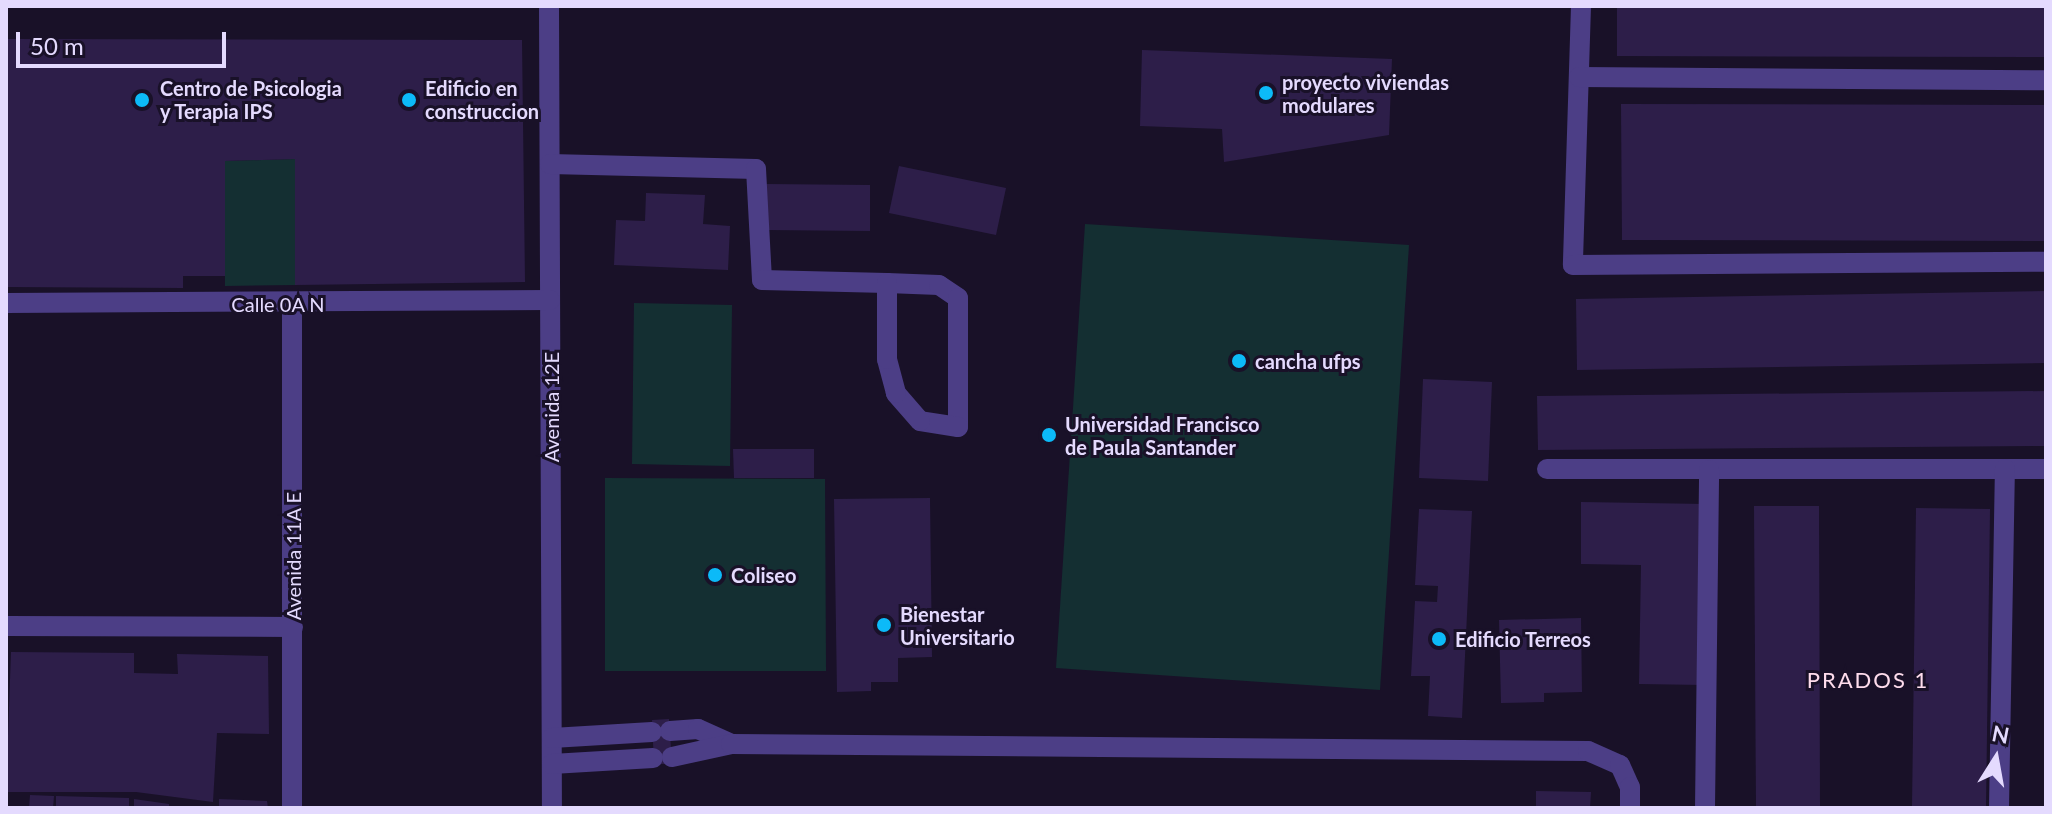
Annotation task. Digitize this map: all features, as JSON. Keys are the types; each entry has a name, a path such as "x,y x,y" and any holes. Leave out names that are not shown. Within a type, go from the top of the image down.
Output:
{"street":[{"name":"Avenida 12E","path":"549,6 552,808"},
{"path":"1581,6 1573,265 2046,262"},
{"path":"1579,77 2046,80"},
{"path":"550,164 756,169 762,280 887,283 939,285 958,298 958,427 920,421 896,393 887,359 887,283"},
{"name":"Calle 0A N","path":"6,303 292,305 550,300"},
{"name":"Avenida 11A E","path":"292,305 292,808"},
{"path":"1547,469 2046,469"},
{"path":"1999,808 2005,469"},
{"path":"1705,808 1709,470"},
{"path":"6,626 293,627"},
{"path":"552,738 698,729 731,744"},
{"path":"552,764 662,757 731,744 1588,751 1620,765 1630,787 1630,808"}],"green space":[{"path":"295,159 295,285 225,286 225,161"},
{"name":"cancha ufps","path":"1085,224 1409,245 1380,690 1056,668"},
{"path":"634,303 732,305 730,466 632,464"},
{"name":"Coliseo","path":"605,478 825,479 826,671 605,671"}],"building":[{"path":"1617,6 2046,6 2046,57 1617,56"},
{"path":"6,39 522,40 525,282 295,285 295,159 225,161 225,276 183,276 183,288 6,287"},
{"name":"proyecto viviendas modulares","path":"1142,50 1392,59 1389,135 1224,162 1222,129 1140,126"},
{"path":"1621,104 2046,105 2046,241 1622,240"},
{"path":"899,166 1006,188 996,235 889,213"},
{"path":"766,184 870,185 870,231 766,230"},
{"path":"646,193 705,195 703,224 730,226 728,270 614,265 616,220 645,221"},
{"path":"2046,291 2046,363 1577,370 1576,299"},
{"path":"1423,379 1492,382 1488,481 1419,478"},
{"path":"2046,391 2046,446 1538,450 1537,396"},
{"path":"733,449 814,449 814,478 734,478"},
{"name":"Bienestar Universitario","path":"930,498 932,657 898,658 898,682 871,682 871,691 837,692 834,499"},
{"path":"1581,502 1706,504 1704,685 1639,684 1641,565 1581,564"},
{"path":"1754,506 1819,506 1820,808 1756,808"},
{"path":"1916,508 1990,509 1986,808 1912,808"},
{"name":"Edificio Terreos","path":"1419,509 1472,511 1462,718 1428,716 1430,676 1411,676 1415,601 1437,602 1438,586 1415,585"},
{"path":"1581,618 1582,692 1544,693 1544,702 1501,703 1499,620"},
{"path":"11,652 134,653 134,673 178,674 177,654 268,656 269,734 217,733 213,802 136,792 6,792"},
{"path":"669,719 672,764 654,764 652,720"},
{"path":"1536,791 1591,792 1590,808 1536,808"},
{"path":"30,795 54,796 53,808 29,808"},
{"path":"56,796 129,798 129,808 56,808"},
{"path":"134,799 169,804 169,808 134,808"},
{"path":"219,799 267,801 268,808 219,808"}],"place":[{"name":"proyecto viviendas modulares","path":"1266,93"},
{"name":"Centro de Psicologia y Terapia IPS","path":"142,100"},
{"name":"Edificio en construccion","path":"409,100"},
{"name":"cancha ufps","path":"1239,361"},
{"name":"Universidad Francisco de Paula Santander","path":"1049,435"},
{"name":"Coliseo","path":"715,575"},
{"name":"Bienestar Universitario","path":"884,625"},
{"name":"Edificio Terreos","path":"1439,639"}],"district":[{"name":"PRADOS 1","path":"1868,680"}]}
